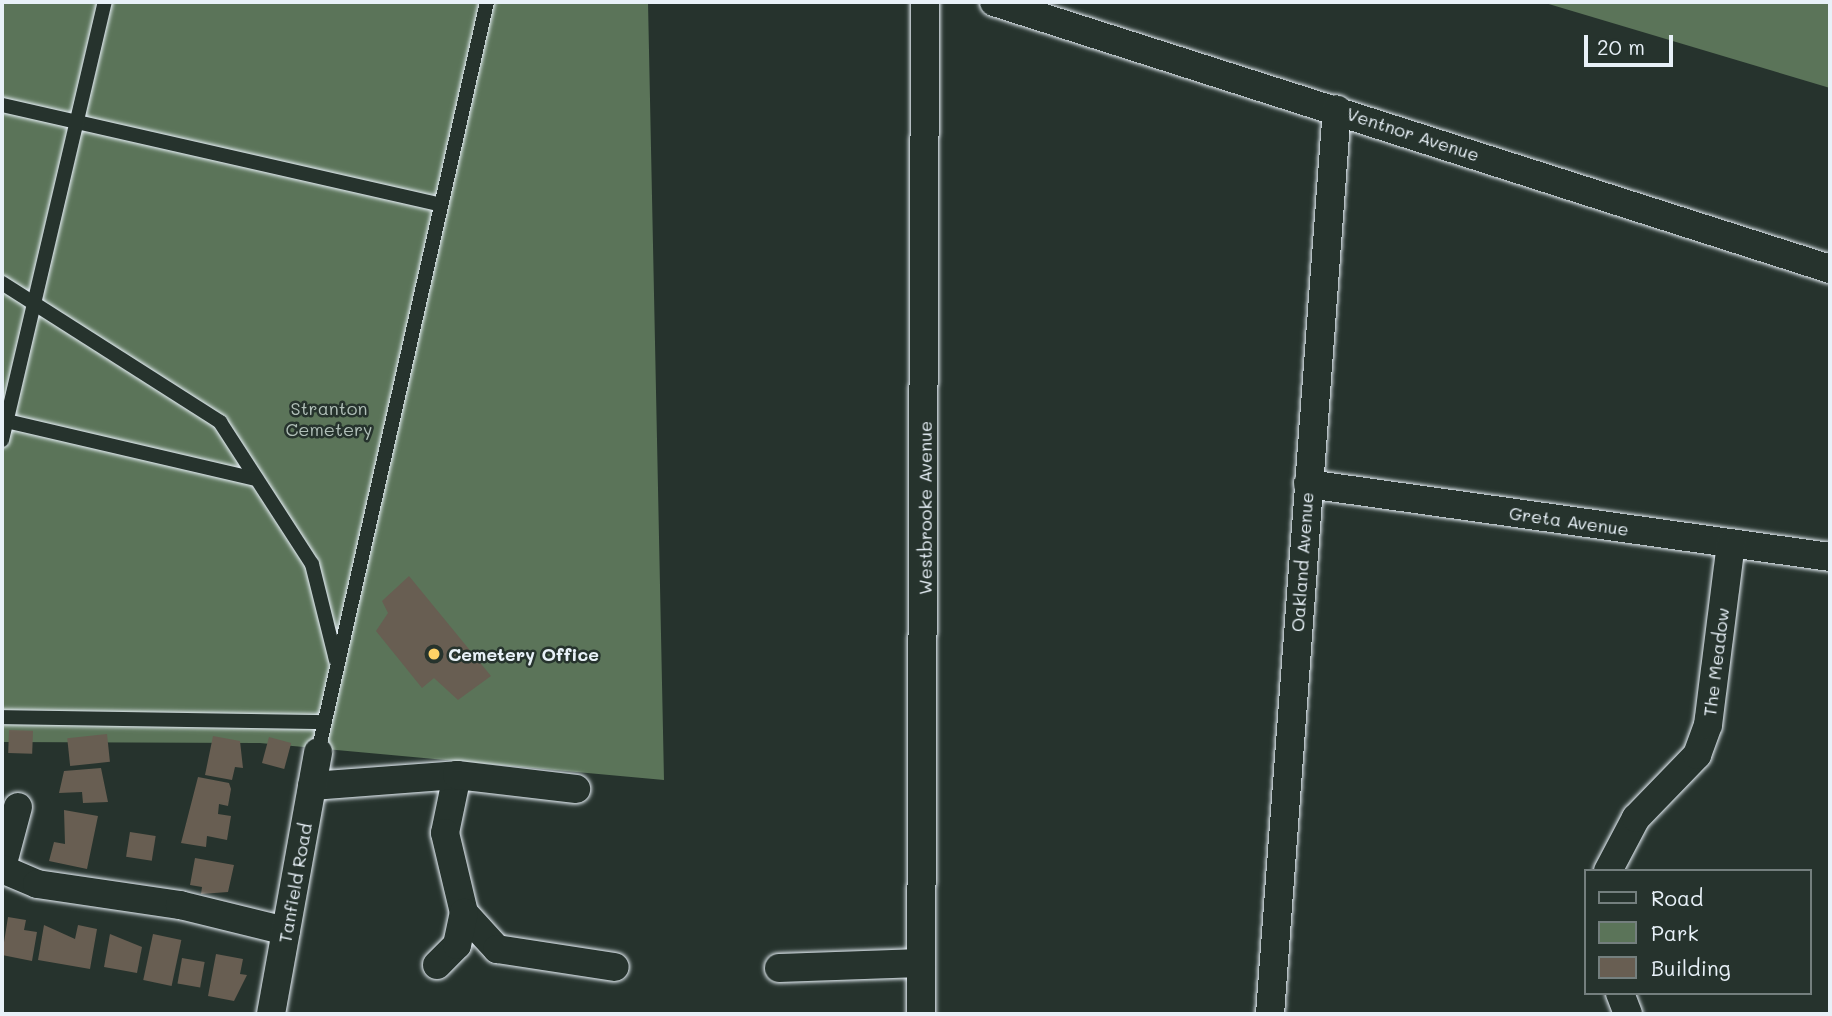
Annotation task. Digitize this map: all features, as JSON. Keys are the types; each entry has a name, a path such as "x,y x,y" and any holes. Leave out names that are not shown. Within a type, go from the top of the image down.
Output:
{"street":[{"name":"Westbrooke Avenue","path":"921,1014 925,2"},
{"name":"Ventnor Avenue","path":"994,2 1336,109 1830,269"},
{"name":"Oakland Avenue","path":"1270,1014 1336,109"},
{"name":"Greta Avenue","path":"1308,484 1830,557"},
{"name":"The Meadow","path":"1609,869 1636,818 1677,782 1704,735 1731,544"},
{"name":"Tanfield Road","path":"271,1014 318,752"},
{"path":"437,965 457,945 464,913 445,833 457,775"},
{"path":"312,786 457,775 576,789"},
{"path":"18,807 2,868 37,884 180,905 286,931"},
{"path":"464,913 497,949 615,967"},
{"path":"779,968 921,963"},
{"path":"1621,995 1628,1014"}],"lane":[{"path":"2,440 4,421 105,2"},
{"path":"318,752 486,2"},
{"path":"2,105 441,205"},
{"path":"2,283 220,422 312,564 337,664"},
{"path":"4,421 256,479"},
{"path":"2,717 324,722"}],"green space":[{"name":"Stranton Cemetery","path":"2,2 648,2 664,780 260,743 2,742"},
{"path":"1542,2 1830,2 1830,88"}],"building":[{"name":"Cemetery Office","path":"409,576 491,676 458,700 434,678 422,688 376,631 388,613 382,601"},
{"path":"9,730 33,731 32,754 8,753"},
{"path":"107,734 110,762 70,766 67,738"},
{"path":"213,736 240,741 243,768 235,767 232,780 205,775"},
{"path":"269,737 291,743 284,769 262,763"},
{"path":"101,768 108,802 83,803 82,792 59,793 64,771"},
{"path":"198,777 229,783 231,789 228,806 219,804 218,814 231,816 227,840 207,836 206,847 181,843"},
{"path":"64,810 98,816 87,869 49,861 54,842 65,844"},
{"path":"130,832 156,836 152,861 126,857"},
{"path":"195,858 234,865 228,892 201,894 202,887 190,885"},
{"path":"8,917 26,920 24,930 37,932 32,961 2,955"},
{"path":"44,925 75,939 78,925 97,929 90,969 38,960"},
{"path":"110,934 142,947 137,973 104,967"},
{"path":"153,934 181,940 172,986 143,980"},
{"path":"216,954 243,959 240,974 247,975 234,1001 208,996"},
{"path":"182,958 205,962 200,988 177,984"}],"place":[{"name":"Cemetery Office","path":"434,654"}]}
